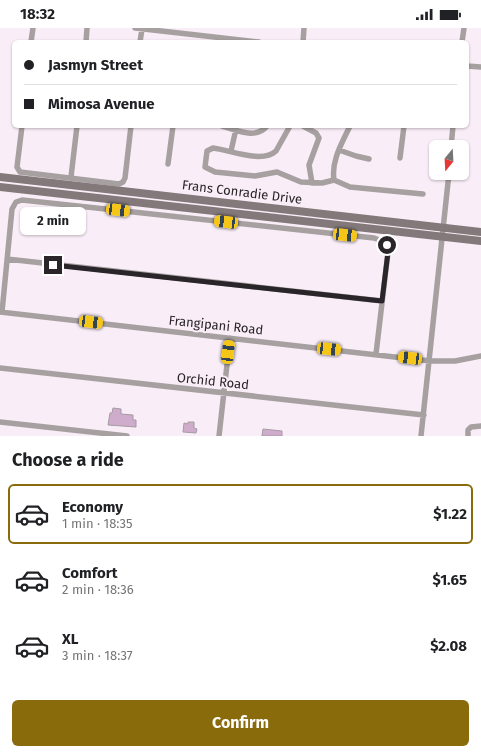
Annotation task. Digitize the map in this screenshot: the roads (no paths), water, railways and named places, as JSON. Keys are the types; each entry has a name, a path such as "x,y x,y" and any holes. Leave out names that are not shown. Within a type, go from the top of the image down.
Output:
{"main road":[{"name":"Frans Conradie Drive","path":"0,177 481,232"},
{"name":"Frans Conradie Drive","path":"0,187 481,241"}],"street":[{"path":"32,40 33,28"},
{"path":"86,40 87,28"},
{"path":"135,28 241,40"},
{"path":"303,40 304,28"},
{"path":"462,40 464,28"},
{"path":"140,40 142,29"},
{"path":"469,66 481,68"},
{"path":"22,128 18,170 21,172 119,184 123,182 131,128"},
{"path":"70,177 77,128"},
{"path":"168,164 173,128"},
{"path":"229,128 257,134 266,128"},
{"path":"289,128 273,154 252,157 213,148 209,149 206,154 206,167 215,172 255,176 278,172 296,180 312,182 334,180 350,187 423,194"},
{"path":"307,128 316,133 319,138 309,165 312,182"},
{"path":"334,180 333,169 348,128"},
{"path":"400,158 404,128"},
{"path":"452,140 453,128"},
{"path":"231,151 236,130"},
{"path":"339,150 369,159"},
{"path":"421,436 448,180"},
{"path":"1,312 12,209 16,202 26,199 374,238 385,242 388,252 376,354"},
{"path":"7,260 382,301"},
{"name":"Frangipani Road","path":"1,312 430,360 451,361 481,356"},
{"path":"219,436 230,338"},
{"name":"Orchid Road","path":"0,368 424,415"},
{"path":"0,422 127,436"},
{"path":"468,436 468,430 471,427 481,426"}]}
